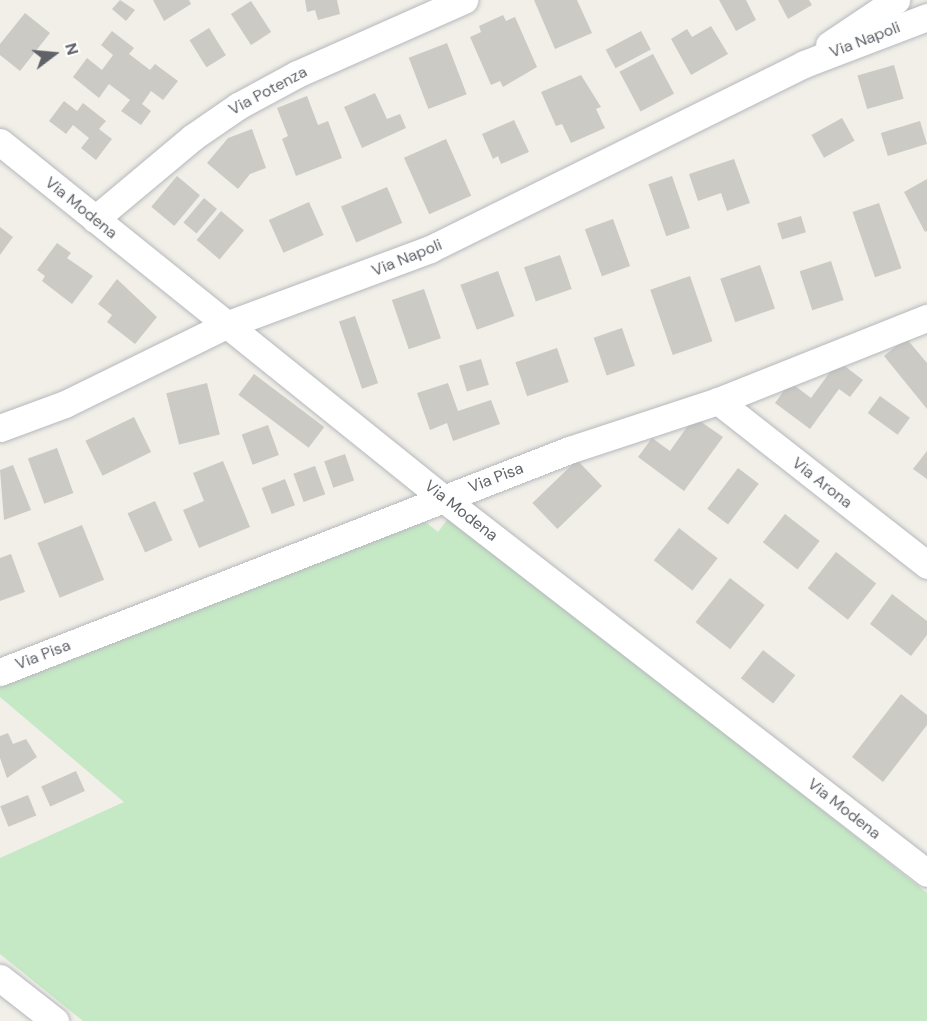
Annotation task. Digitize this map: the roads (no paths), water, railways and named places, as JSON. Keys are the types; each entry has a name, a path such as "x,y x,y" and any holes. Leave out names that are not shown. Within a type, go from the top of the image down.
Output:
{"street":[{"name":"Via Potenza","path":"94,219 192,137 238,106 297,74 464,0"},
{"name":"Via Napoli","path":"804,64 896,0"},
{"name":"Via Napoli","path":"0,428 66,404 226,325 430,249 804,64 927,16"},
{"name":"Via Modena","path":"0,142 444,499 927,873"},
{"name":"Via Pisa","path":"0,672 569,450 718,401 927,318"},
{"name":"Via Arona","path":"718,401 927,565"},
{"path":"0,978 55,1021"}]}
